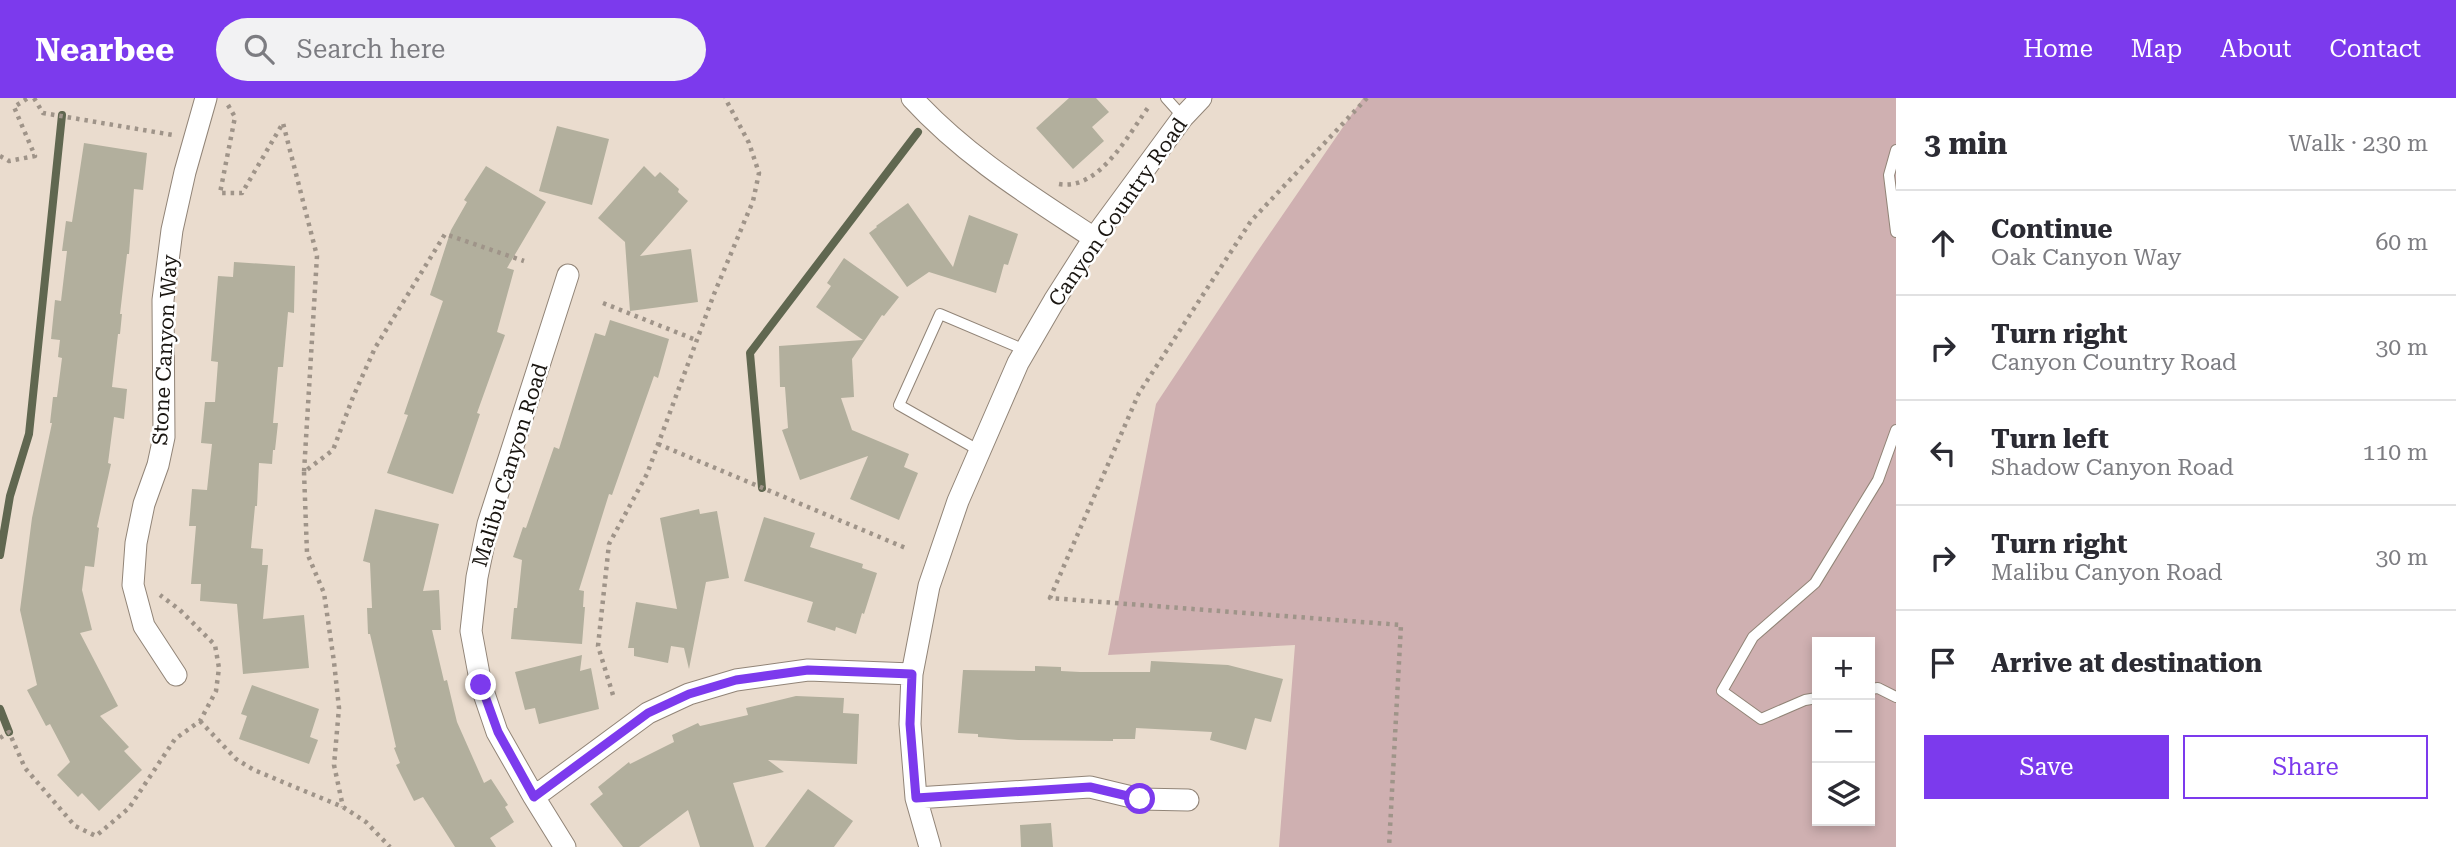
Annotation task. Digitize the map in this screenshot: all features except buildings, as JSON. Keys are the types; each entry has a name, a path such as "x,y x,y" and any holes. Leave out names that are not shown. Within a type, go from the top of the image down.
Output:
{"street":[{"path":"912,98 939,127 977,160 1094,238"},
{"name":"Canyon Country Road","path":"930,847 916,798 910,724 912,674 929,586 958,501 1025,350 1094,238 1200,98"},
{"name":"Stone Canyon Way","path":"176,676 144,626 133,585 136,543 144,504 158,465 164,437 163,300 172,230 184,172 217,100"},
{"name":"Malibu Canyon Road","path":"565,847 498,732 481,685 471,631 477,577 488,524 568,275"},
{"path":"534,797 648,713 689,694 736,680 808,670 912,674"},
{"path":"916,798 1090,787 1140,799 1188,800"}],"lane":[{"path":"1166,98 1183,117"},
{"path":"1896,150 1889,175 1896,232"},
{"path":"980,451 899,405 940,314 1025,350"},
{"path":"1812,699 1761,719 1722,691 1753,637 1815,583 1878,480 1896,430"},
{"path":"1875,688 1896,697"}],"path":[{"path":"0,156 9,161 35,156 14,107 28,98"},
{"path":"34,98 43,113 177,136"},
{"path":"613,695 598,646 609,544 647,474 696,340 753,201 759,173 749,144 725,98"},
{"path":"1050,179 1061,186 1082,182 1104,167 1154,98"},
{"path":"1367,98 1251,221 1139,393 1050,598 1401,625 1389,847"},
{"path":"217,100 235,117 220,193 242,193 283,123 317,256 304,472 307,553 324,593 334,662 339,708 334,765 343,807"},
{"path":"304,472 333,450 375,348 444,234 524,261"},
{"path":"603,303 696,340"},
{"path":"658,444 908,550"},
{"path":"0,738 9,732 25,768 75,826 96,835 129,808 175,739 200,721 236,759 254,770 343,807 366,822 390,847"}],"shaded area":[{"path":"1363,98 1896,98 1896,847 1279,847 1295,645 1108,655 1156,404"}],"waterway":[{"path":"0,555 10,496 29,434 62,115"},
{"path":"762,488 750,353 918,132"},
{"path":"0,709 9,732"}],"route":[{"path":"481,685 498,732 534,797 648,713 689,694 736,680 808,670 912,674 910,724 916,798 1090,787 1140,799"}]}
